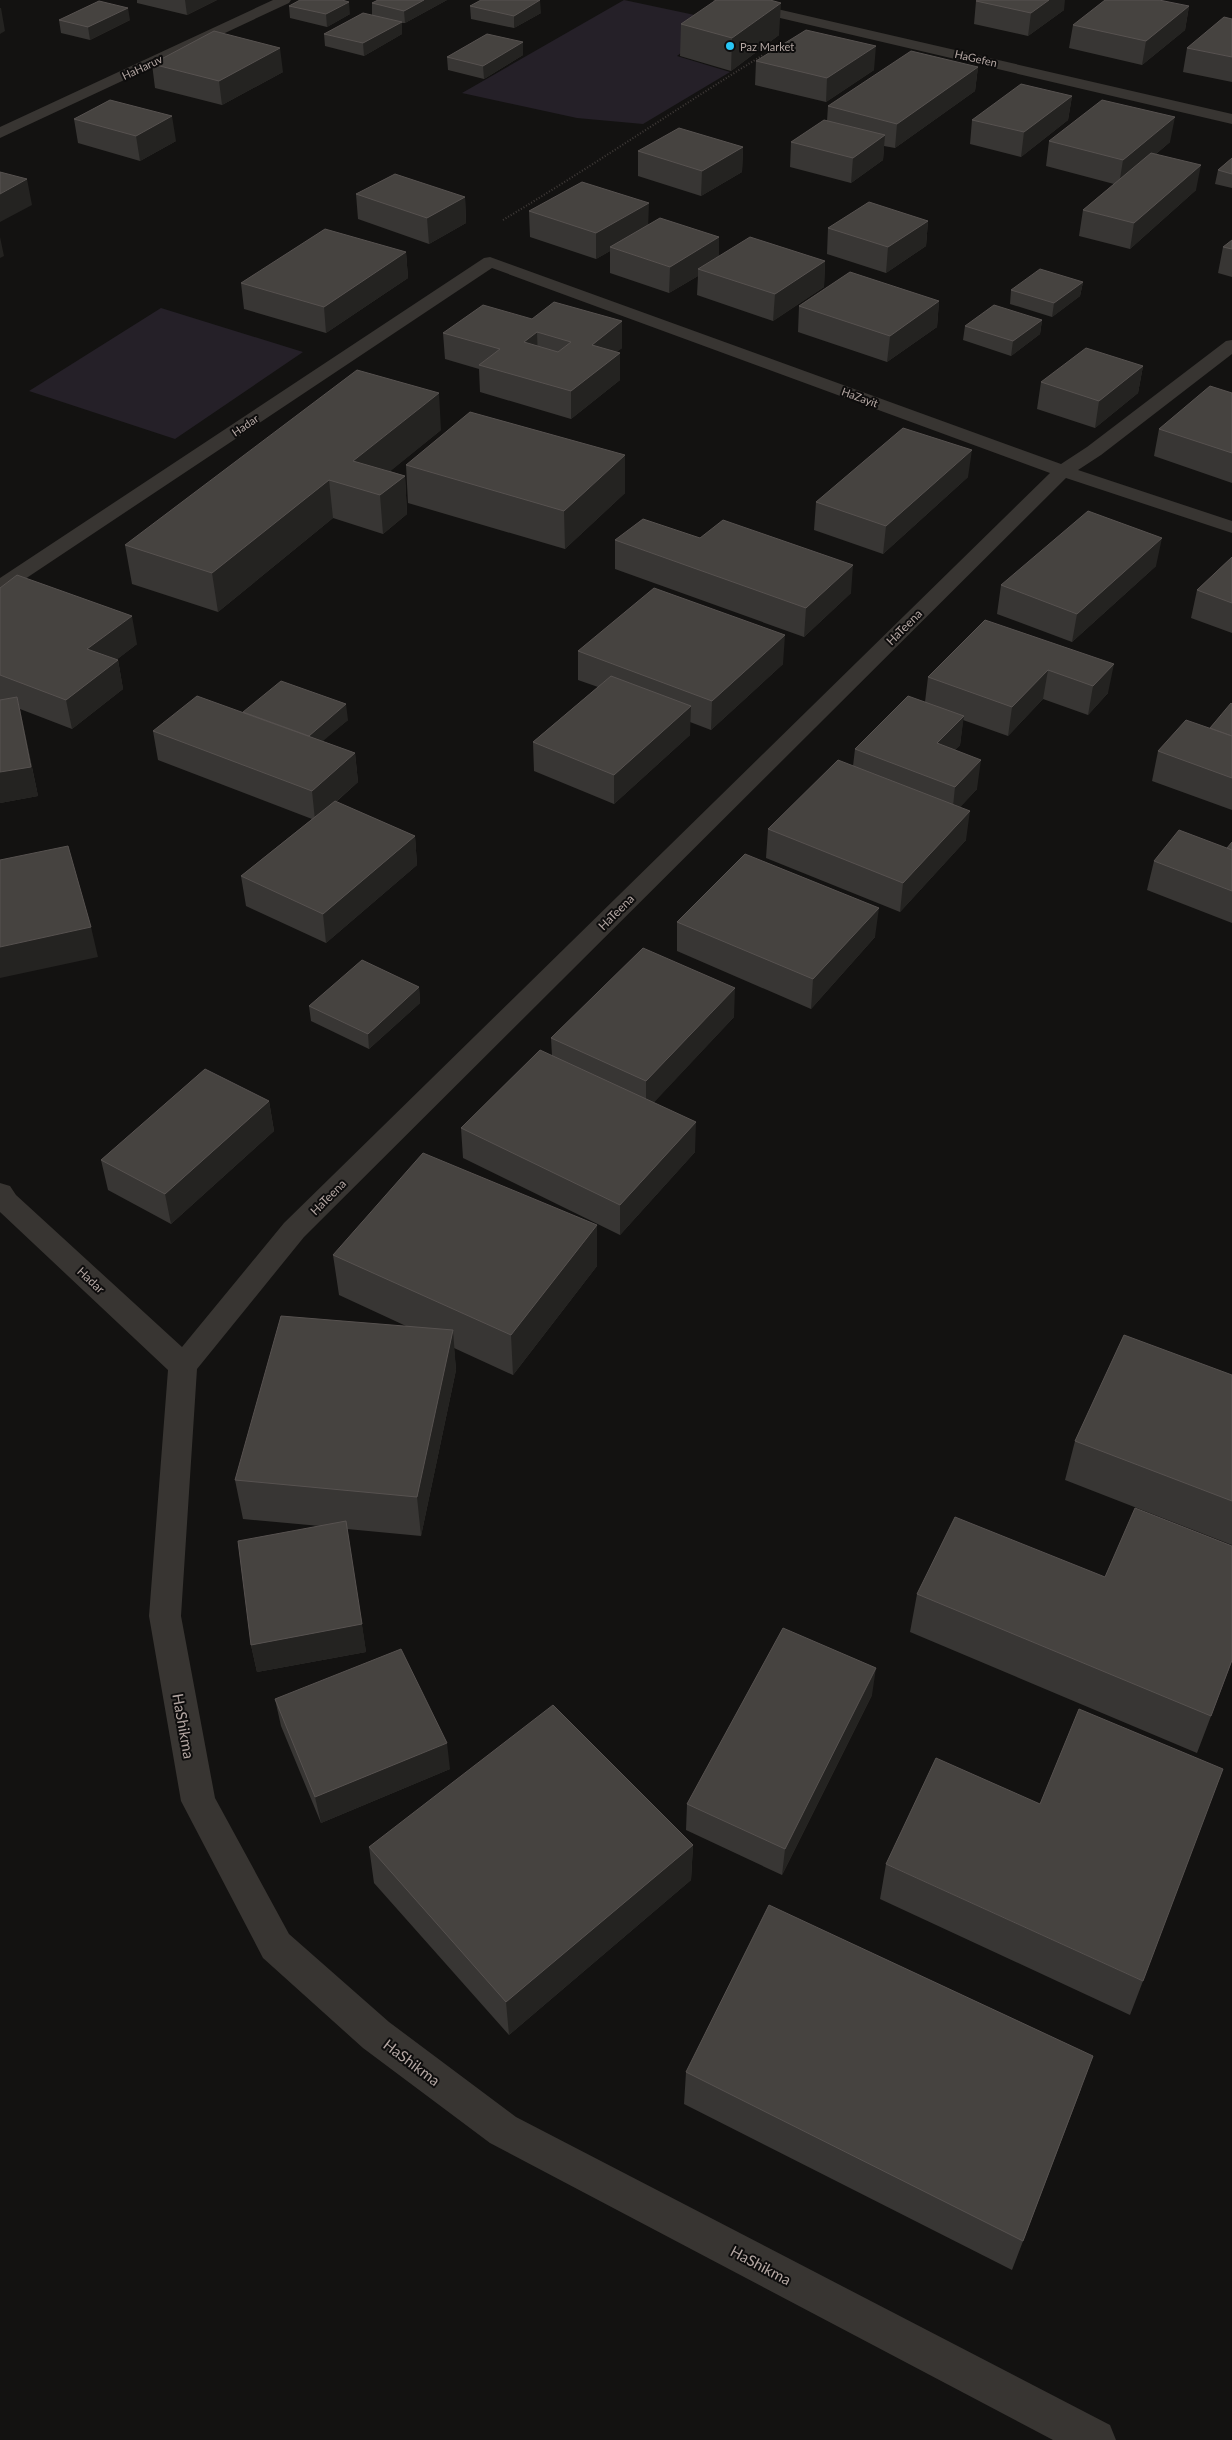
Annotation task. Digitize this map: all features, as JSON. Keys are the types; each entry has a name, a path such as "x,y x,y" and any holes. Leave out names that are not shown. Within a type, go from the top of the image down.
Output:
{"street":[{"name":"HaHaruv","path":"0,133 284,0"},
{"name":"HaGefen","path":"720,0 1232,119"},
{"name":"HaZayit","path":"490,262 1063,471 1232,527"},
{"name":"Hadar","path":"0,587 490,262"},
{"name":"HaTeena","path":"184,1366 294,1230 1063,471 1094,451 1232,345"},
{"name":"Hadar","path":"0,1193 6,1202 184,1366"},
{"name":"HaShikma","path":"184,1366 165,1616 198,1801 276,1946 376,2035 504,2130 1095,2440"}],"path":[{"path":"490,262 464,250 515,212 587,170 814,21"}],"shaded area":[{"path":"624,0 723,21 677,56 730,72 643,124 577,118 462,93"},
{"path":"161,308 303,352 175,439 29,391"}],"building":[{"path":"300,0 342,0 349,2 326,14 289,6"},
{"path":"378,0 424,0 404,11 372,3"},
{"path":"481,0 540,0 514,16 470,6"},
{"path":"716,0 770,0 781,3 732,38 681,24"},
{"path":"1049,0 1031,13 976,1"},
{"path":"1105,0 1159,0 1189,6 1146,41 1073,25"},
{"path":"99,1 128,8 88,27 59,20"},
{"path":"363,13 402,22 363,43 324,34"},
{"path":"1224,17 1232,19 1232,57 1187,48"},
{"path":"806,30 876,46 827,78 756,61"},
{"path":"214,31 280,48 219,81 152,64"},
{"path":"487,34 523,42 483,66 447,57"},
{"path":"911,51 978,67 897,124 828,106"},
{"path":"1021,84 1072,96 1024,132 972,120"},
{"path":"110,100 172,116 136,136 74,119"},
{"path":"1102,100 1175,117 1123,160 1049,141"},
{"path":"824,120 885,135 853,158 791,142"},
{"path":"679,128 743,147 702,171 638,151"},
{"path":"1151,153 1201,165 1134,223 1083,210"},
{"path":"1232,158 1232,174 1218,170"},
{"path":"0,172 27,179 0,194"},
{"path":"395,174 465,197 427,218 356,194"},
{"path":"582,182 649,203 596,233 529,211"},
{"path":"869,202 928,221 888,247 828,228"},
{"path":"660,218 719,237 670,267 610,247"},
{"path":"325,229 406,252 324,307 241,283"},
{"path":"750,237 825,261 775,294 698,269"},
{"path":"1232,240 1232,249 1223,247"},
{"path":"1040,269 1083,282 1054,303 1011,290"},
{"path":"850,272 939,301 890,336 799,306"},
{"path":"554,302 622,321 592,345 620,353 571,391 479,365 500,349 443,333 483,305 532,319","holes":["537,332 571,342 558,352 524,342"]},
{"path":"994,305 1042,320 1013,341 965,326"},
{"path":"1086,348 1143,366 1099,401 1041,382"},
{"path":"357,370 439,393 353,461 405,476 380,495 329,480 212,573 125,545"},
{"path":"1210,386 1232,393 1232,453 1159,429"},
{"path":"470,412 625,455 564,511 406,465"},
{"path":"903,428 972,450 886,526 816,502"},
{"path":"1088,511 1162,538 1077,614 1001,585"},
{"path":"643,519 700,538 723,520 853,565 806,608 615,540"},
{"path":"1232,557 1232,603 1197,590"},
{"path":"17,575 132,616 87,649 118,660 66,700 0,675 0,588"},
{"path":"654,588 785,635 712,701 578,651"},
{"path":"985,620 1114,664 1093,686 1048,670 1012,707 928,677"},
{"path":"611,676 691,706 614,775 533,742"},
{"path":"281,681 346,704 309,736 243,712"},
{"path":"197,696 355,753 312,791 153,731"},
{"path":"908,696 964,716 937,743 981,760 955,787 855,749"},
{"path":"17,697 31,767 0,772 0,700"},
{"path":"1232,704 1232,736 1210,728"},
{"path":"1186,720 1232,736 1232,778 1158,751"},
{"path":"838,760 970,811 903,883 768,829"},
{"path":"335,801 415,836 323,914 241,876"},
{"path":"1179,830 1232,850 1232,891 1154,861"},
{"path":"1232,842 1232,850 1227,848"},
{"path":"68,846 91,927 0,947 0,860"},
{"path":"745,854 879,908 813,979 677,922"},
{"path":"643,948 735,988 646,1081 551,1038"},
{"path":"362,960 419,987 368,1034 309,1006"},
{"path":"540,1050 696,1122 620,1205 461,1128"},
{"path":"205,1069 269,1101 165,1194 101,1160"},
{"path":"423,1153 597,1225 511,1335 333,1255"},
{"path":"281,1316 453,1330 417,1497 235,1480"},
{"path":"1124,1335 1232,1375 1232,1501 1075,1441"},
{"path":"1135,1508 1232,1546 1232,1660 1211,1716 917,1594 955,1517 1105,1577"},
{"path":"346,1521 362,1624 251,1645 238,1541"},
{"path":"783,1628 876,1668 785,1849 687,1804"},
{"path":"401,1649 447,1743 315,1797 275,1699"},
{"path":"553,1705 693,1845 506,2002 369,1847"},
{"path":"1079,1709 1223,1769 1143,1981 886,1864 936,1758 1040,1804"},
{"path":"769,1905 1093,2056 1023,2241 686,2072"}],"place":[{"name":"Paz Market","path":"730,46"}]}
